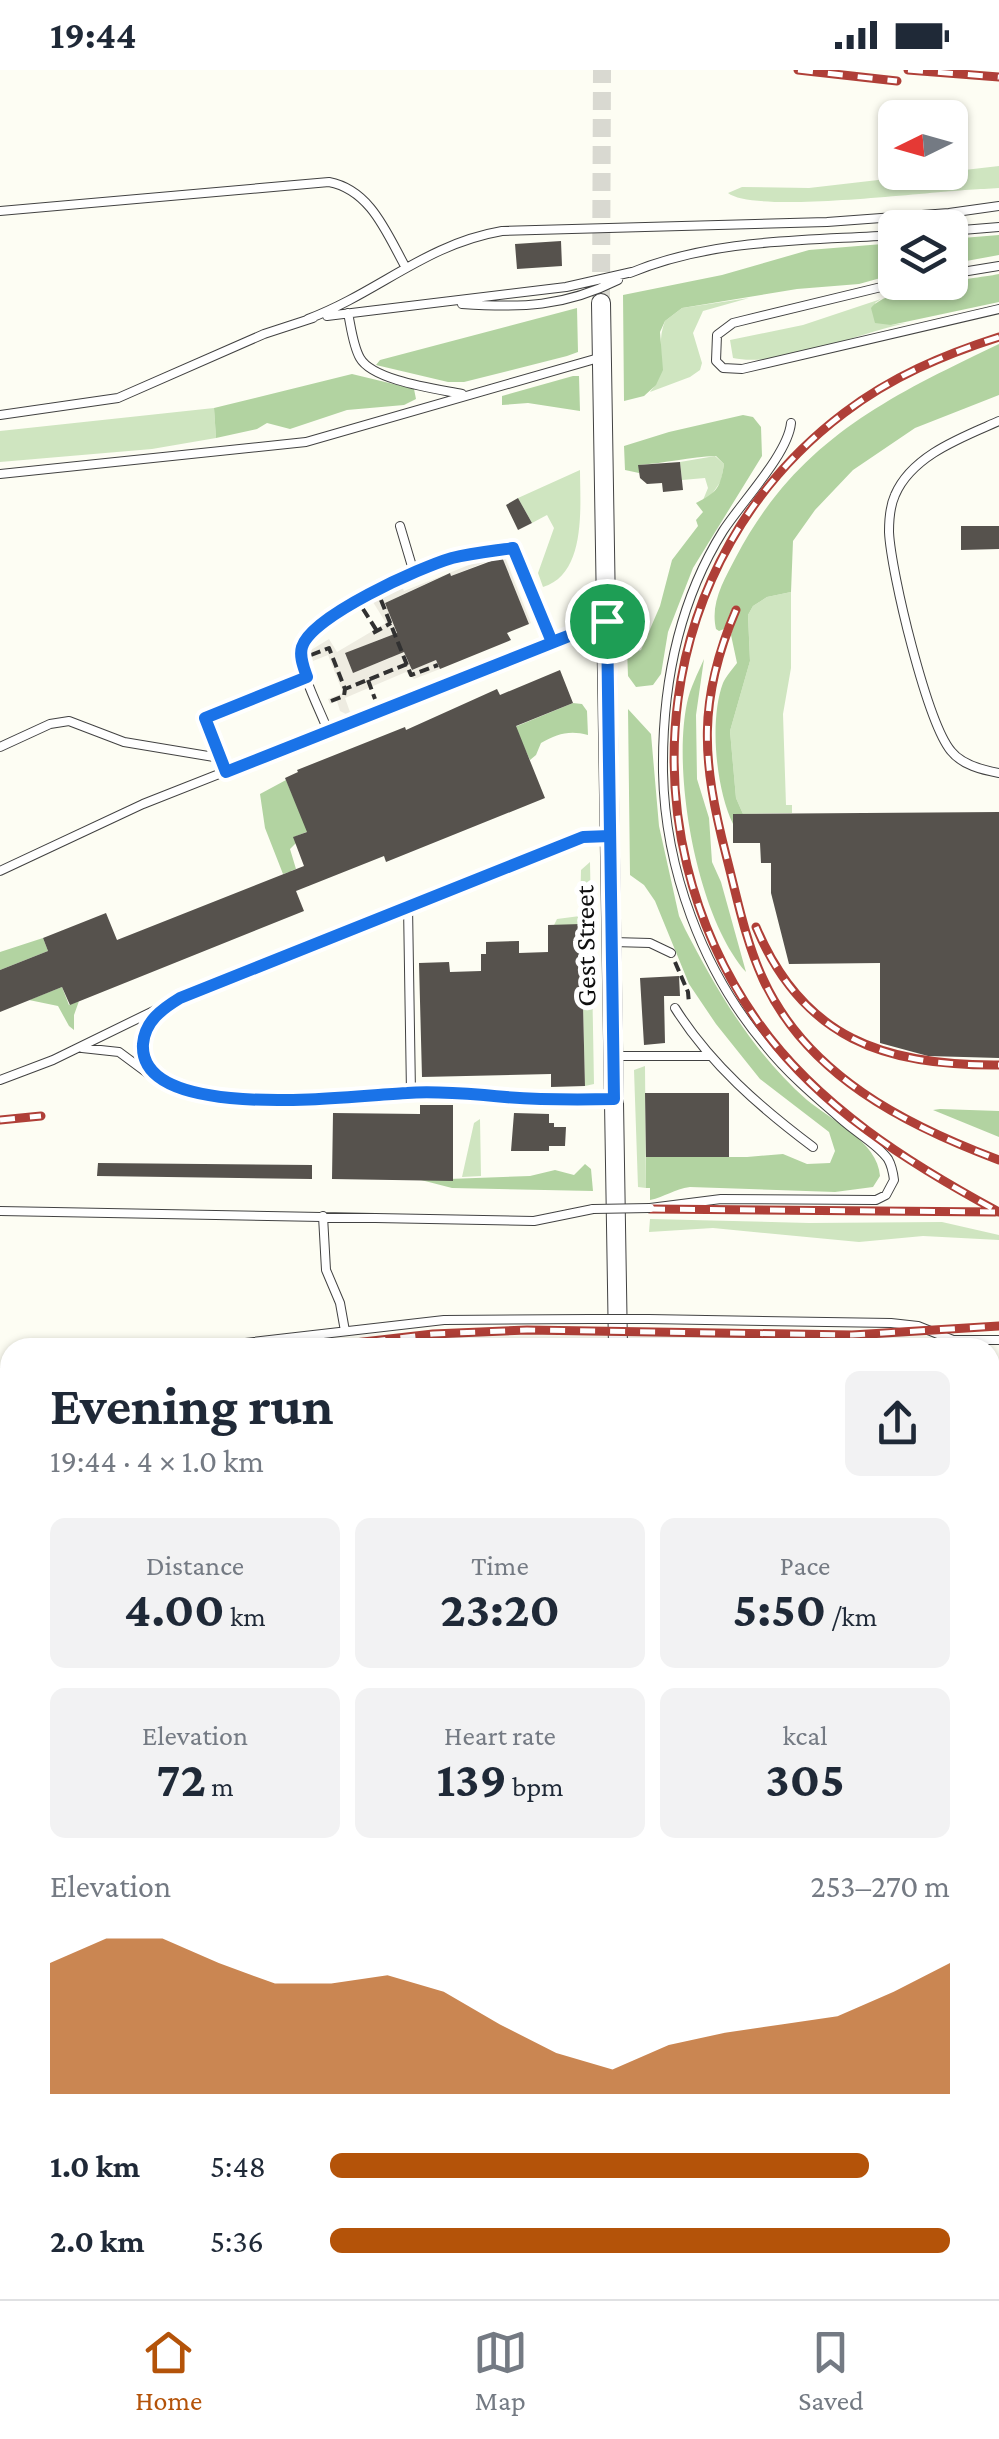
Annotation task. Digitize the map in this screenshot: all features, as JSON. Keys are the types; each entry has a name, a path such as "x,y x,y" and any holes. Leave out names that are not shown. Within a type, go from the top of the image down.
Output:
{"street":[{"name":"Gest Street","path":"601,304 618,1338"}],"lane":[{"path":"0,211 329,182 354,190 366,202 406,268"},
{"path":"0,414 118,398 362,295 455,242 502,232 881,219 999,206"},
{"path":"968,231 999,228"},
{"path":"308,318 566,287 744,244 878,236"},
{"path":"968,271 999,266"},
{"path":"432,304 504,306 570,300 632,272"},
{"path":"878,288 733,323 717,334 714,347 718,365 742,370 999,309"},
{"path":"348,313 357,352 366,365 396,378 467,395"},
{"path":"0,474 293,444 602,357"},
{"path":"999,421 944,447 913,470 895,496 889,527 896,582 938,728 958,758 999,772"},
{"path":"0,1211 534,1221 593,1209 650,1208 721,1198 876,1200 886,1195 894,1180 887,1158 798,1082 751,1028 708,954 690,914 669,837 663,778 664,727 681,627 720,536 787,442 792,424"},
{"path":"400,526 414,573"},
{"path":"328,731 307,677 302,646 310,634 358,601 414,573 452,558 513,548 552,642"},
{"path":"0,870 143,804 607,621"},
{"path":"226,772 205,718 307,677"},
{"path":"0,747 50,724 69,720 111,739 220,758"},
{"path":"0,1080 74,1050 180,998 408,906 583,837 610,836"},
{"path":"408,906 410,1092"},
{"path":"612,942 650,943 671,953"},
{"path":"162,1082 146,1064 144,1039 156,1014 180,998"},
{"path":"676,1008 711,1056 764,1108 813,1147"},
{"path":"74,1050 98,1047 119,1052 162,1082 232,1098 348,1099 410,1092 533,1100 614,1099"},
{"path":"614,1056 711,1056"},
{"path":"323,1216 326,1270 340,1303 345,1330"},
{"path":"281,1338 444,1320 591,1319 891,1323 926,1328 948,1338"}],"path":[{"path":"377,590 411,676 438,664"},
{"path":"358,601 375,632 390,623"},
{"path":"302,659 329,648 344,692 407,664"},
{"path":"368,680 371,687"},
{"path":"671,953 688,992 684,1022"}],"green space":[{"path":"999,166 999,188 809,202 745,199 728,193 742,187 809,188 878,180 878,190 968,190 968,170"},
{"path":"999,235 999,255 968,261 968,238"},
{"path":"878,244 878,279 682,308 665,321 660,332 663,370 656,385 644,396 624,401 623,295 722,275 809,250"},
{"path":"999,274 999,302 891,325 875,323 871,308 880,300 968,300 968,279"},
{"path":"749,298 703,311 693,333 702,363 700,370 650,392 660,375 665,321 682,308"},
{"path":"878,300 875,303 891,325 906,323 795,354 751,360 733,358 730,340 803,325"},
{"path":"577,308 578,352 567,356 464,382 448,382 376,365 380,360"},
{"path":"999,344 999,395 915,428 853,470 815,510 793,541 791,592 767,597 753,606 748,615 750,661 730,731 736,798 743,814 734,814 733,824 722,792 716,754 716,716 723,683 737,663 731,635 738,610 733,606 724,629 719,631 715,610 736,557 787,482 848,427 919,384"},
{"path":"352,374 414,389 416,399 404,405 347,410 290,429 267,423 216,438 214,408"},
{"path":"579,376 580,411 528,403 502,405 502,396"},
{"path":"214,408 216,438 152,449 0,462 0,431"},
{"path":"743,415 753,417 761,427 762,456 693,568 668,632 661,674 653,685 636,687 628,676 627,648 641,650 660,606 672,560 698,526 696,520 703,512 696,503 716,489 724,464 716,456 697,458 639,465 639,473 625,470 624,446"},
{"path":"715,456 724,464 721,481 710,497 703,500 708,488 705,478 682,480 680,462"},
{"path":"580,470 580,519 574,553 557,580 543,587 538,573 554,528 547,515 532,523 518,498"},
{"path":"791,592 791,668 783,714 786,805 792,805 792,813 743,814 736,798 730,731 750,661 748,615 753,606 767,597"},
{"path":"704,659 696,715 697,779 709,818 712,862 746,972 714,917 686,805 683,733 688,697"},
{"path":"573,703 582,704 587,711 588,735 569,733 552,737 541,743 530,760 523,745 498,734"},
{"path":"628,709 651,734 659,826 685,929 724,998 770,1063 807,1100 852,1133 871,1153 880,1176 873,1187 835,1192 690,1187 650,1200 646,1157 783,1154 807,1164 830,1163 835,1151 829,1132 760,1079 716,1024 689,984 655,901 644,885 630,875"},
{"path":"493,757 294,837 296,843 290,849 296,869 291,871 294,878 289,872 283,874 265,828 260,794 286,780 300,813"},
{"path":"590,862 594,1084 585,1086 581,925 554,925 557,919 580,916 581,870"},
{"path":"43,938 48,951 0,970 0,952"},
{"path":"62,987 69,1005 79,1001 74,1030 58,1006 29,1000"},
{"path":"645,1066 646,1188 638,1187 634,1070"},
{"path":"933,1110 999,1111 999,1137"},
{"path":"480,1119 481,1176 462,1177 474,1123"},
{"path":"585,1164 591,1169 593,1191 452,1188 421,1180 530,1176 555,1170 574,1175"},
{"path":"650,1219 942,1222 999,1235 999,1240 923,1236 859,1242 713,1228 649,1232"}],"shaded area":[{"path":"504,555 531,623 501,556 451,576 449,573 479,561"},
{"path":"449,573 385,603 412,670 436,660 440,669 414,679 406,672 345,698 350,712 340,711 337,701 330,704 328,699 343,693 328,655 313,661 311,650 329,639 337,652 386,623 373,602 383,592 401,584 404,591","holes":["383,638 391,658 353,672 345,654"]}],"building":[{"path":"561,241 562,266 517,269 515,244"},
{"path":"680,462 683,490 663,492 662,483 647,484 640,478 638,465"},
{"path":"518,498 532,523 518,530 506,505"},
{"path":"961,526 999,526 999,549 961,550"},
{"path":"502,557 529,624 507,633 511,640 440,669 436,660 412,670 404,652 353,673 345,653 397,633 385,603 450,573 451,576"},
{"path":"560,670 573,703 516,726 545,798 386,862 384,856 296,891 304,911 70,1005 62,987 0,1012 0,970 48,951 43,938 106,913 117,940 304,866 293,837 307,832 285,778 297,770 405,727 406,730 497,689 500,695"},
{"path":"999,812 999,1058 928,1056 880,1043 880,963 789,964 771,893 771,863 761,863 760,843 733,843 733,814"},
{"path":"581,924 585,1086 551,1087 551,1074 422,1077 419,963 449,962 450,972 481,971 486,942 519,941 519,953 548,952 548,925"},
{"path":"679,976 680,996 664,996 665,1043 644,1045 640,978"},
{"path":"645,1093 729,1093 729,1157 646,1157"},
{"path":"420,1105 453,1105 453,1181 332,1179 333,1113 420,1114"},
{"path":"514,1113 549,1114 549,1123 554,1123 554,1127 566,1127 565,1146 549,1146 549,1151 511,1151"},
{"path":"98,1163 312,1165 312,1179 97,1176"}],"tunnel":[{"path":"601,299 602,70"}],"railway":[{"path":"798,70 897,81"},
{"path":"908,70 999,77"},
{"path":"999,337 938,359 880,388 844,413 780,473 730,542 697,619 678,700 675,783 687,866 715,946 758,1022 808,1080 867,1130 932,1174 999,1212"},
{"path":"736,610 723,643 709,703 708,760 738,902 763,979 782,1013 832,1069 895,1113 999,1160"},
{"path":"756,927 775,965 798,996 823,1020 852,1038 920,1060 999,1065"},
{"path":"0,1120 41,1116"},
{"path":"650,1209 995,1212"},
{"path":"398,1338 527,1330 852,1335 999,1326"}],"route":[{"path":"607,621 226,772 205,718 307,677 301,655 306,638 325,621 375,591 446,560 513,548 552,642 607,621 610,836 583,837 180,998 156,1014 146,1032 144,1057 156,1077 172,1086 232,1098 348,1099 410,1092 533,1100 614,1099 607,621"}]}
